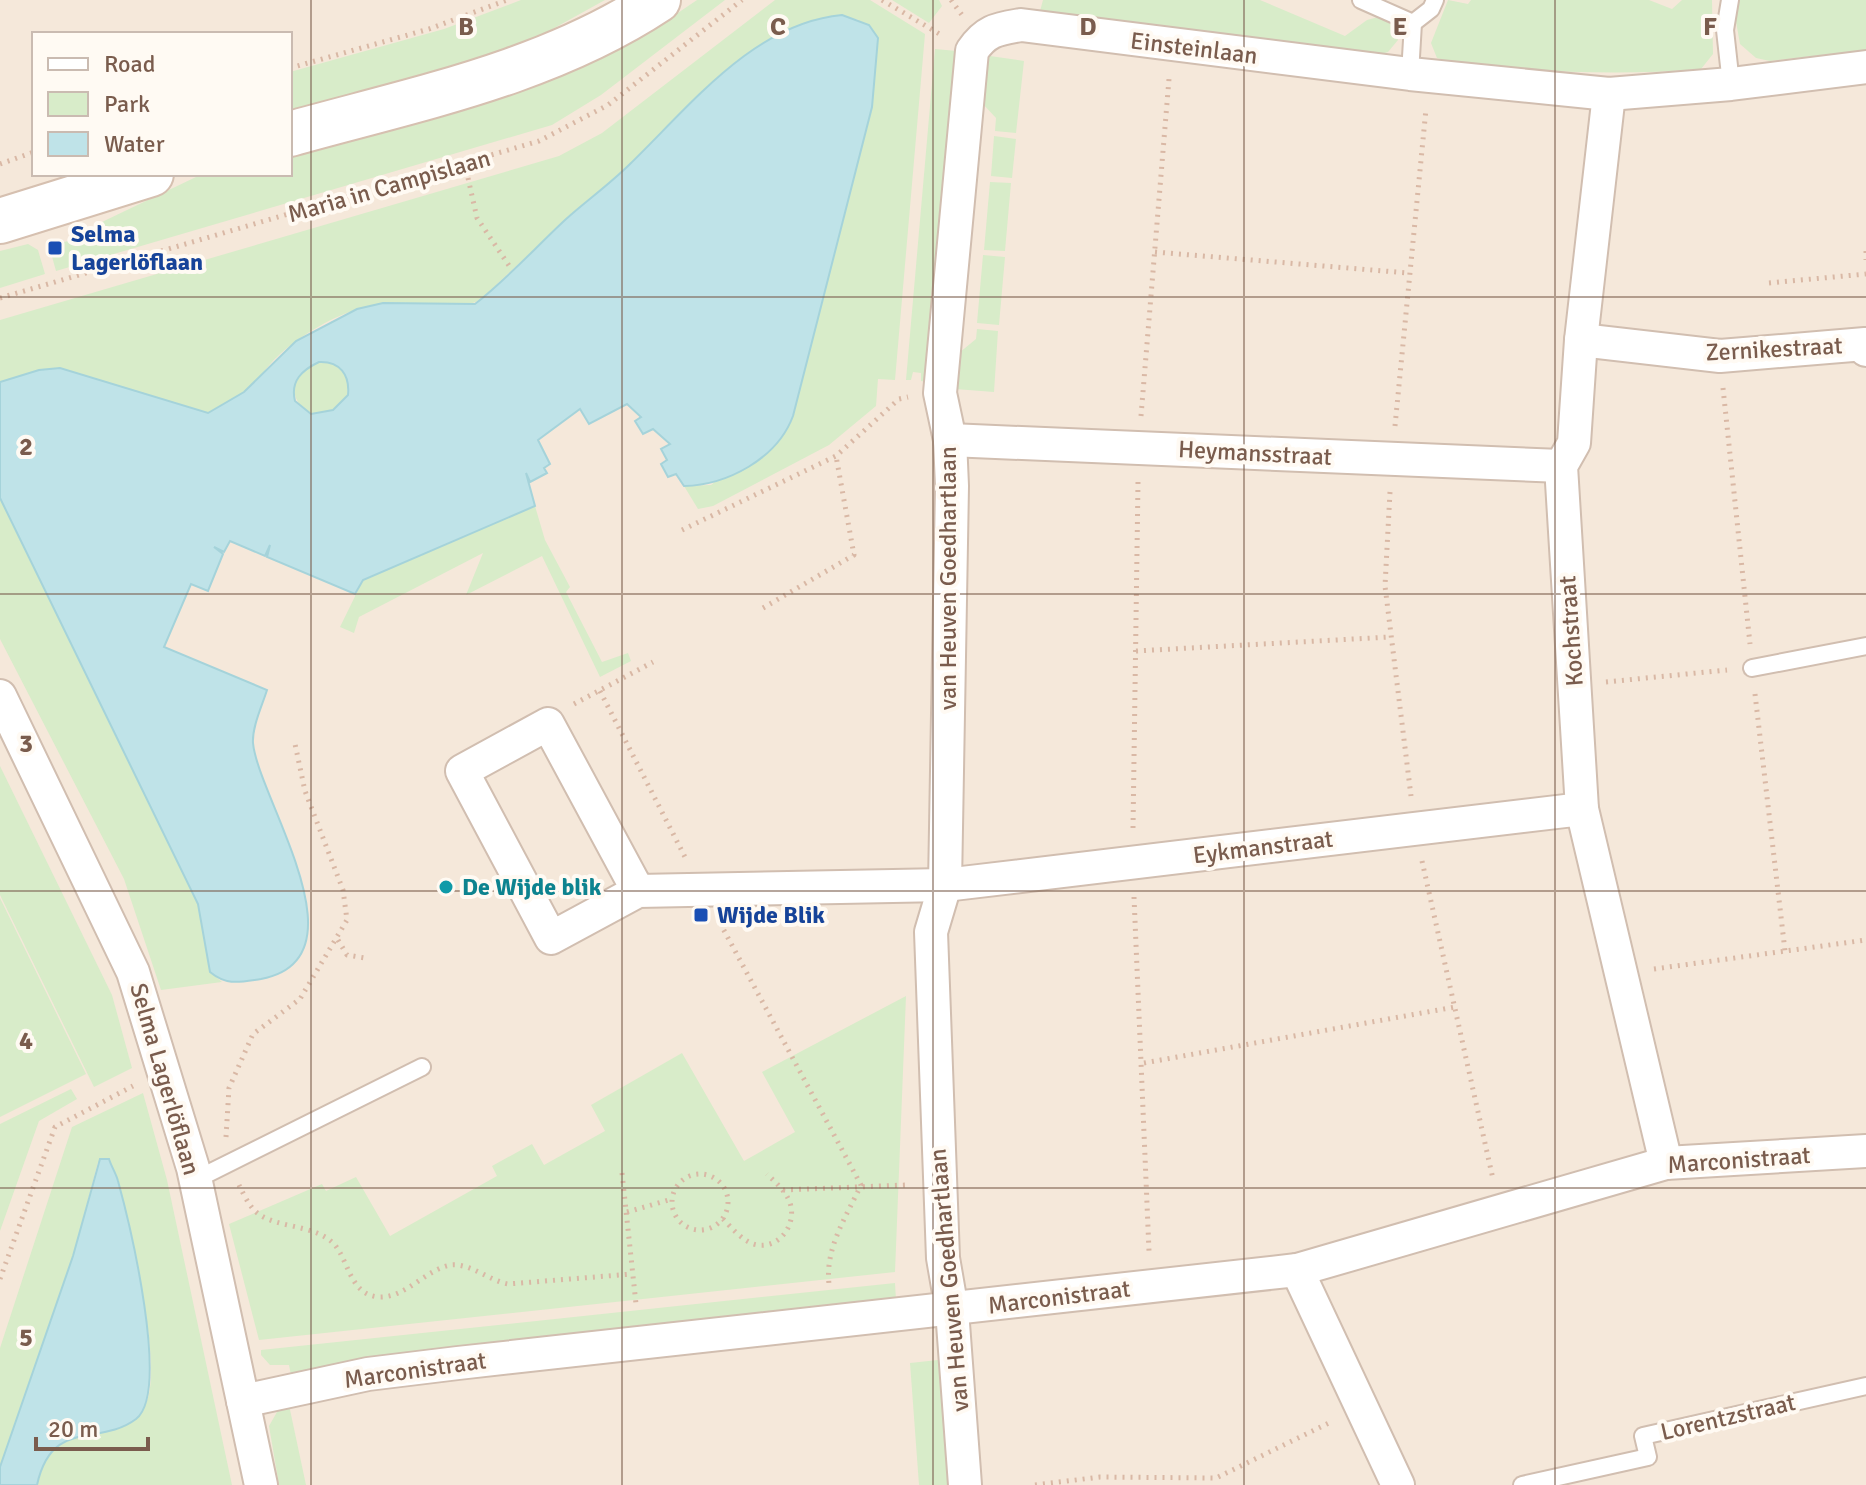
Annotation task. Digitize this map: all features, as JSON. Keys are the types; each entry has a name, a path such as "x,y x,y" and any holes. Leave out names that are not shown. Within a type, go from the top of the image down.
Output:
{"main road":[{"path":"292,133 479,82 561,53 658,0"},
{"path":"0,221 145,176"}],"street":[{"name":"Einsteinlaan","path":"977,44 992,29 1021,25 1420,75 1609,94 1731,84 1866,67"},
{"name":"van Heuven Goedhartlaan","path":"965,1485 952,1310 943,1258 931,932 945,885 950,440 940,393 977,44"},
{"name":"Kochstraat","path":"1609,94 1581,340 1574,443 1561,466 1582,809 1666,1163"},
{"name":"Zernikestraat","path":"1581,340 1720,356 1865,344 1866,350"},
{"name":"Heymansstraat","path":"950,440 1561,466"},
{"name":"Selma Lagerlöflaan","path":"0,696 133,972 195,1180 261,1485"},
{"path":"638,891 548,724 462,771 551,938 638,891 945,885"},
{"name":"Eykmanstraat","path":"945,885 1582,809"},
{"name":"Marconistraat","path":"243,1401 383,1372 1297,1270 1666,1163 1866,1151"},
{"path":"1297,1270 1398,1485"}],"lane":[{"path":"1361,0 1413,23"},
{"path":"1413,23 1431,9 1435,0"},
{"path":"1730,0 1725,30 1731,84"},
{"path":"1413,23 1420,75"},
{"path":"1752,668 1866,646"},
{"path":"195,1180 422,1067"},
{"name":"Lorentzstraat","path":"1522,1485 1648,1457 1643,1436 1866,1386"}],"path":[{"path":"292,67 429,29 507,0"},
{"name":"Maria in Campislaan","path":"0,298 539,141 608,105 742,0"},
{"path":"882,0 977,44"},
{"path":"1150,1287 1144,1063 1132,863 1138,448 1173,46"},
{"path":"1420,75 1385,586 1415,829 1500,1211"},
{"path":"0,164 32,153"},
{"path":"468,178 477,218 512,270"},
{"path":"1866,251 1866,260"},
{"path":"1155,252 1408,273"},
{"path":"1769,283 1866,274"},
{"path":"682,530 836,456 899,399 940,393"},
{"path":"763,608 854,555 836,456"},
{"path":"1136,651 1391,637"},
{"path":"548,724 565,708 653,662"},
{"path":"1575,685 1752,668"},
{"path":"600,691 702,890 861,1185"},
{"path":"338,940 347,955 365,958"},
{"path":"1621,974 1866,940"},
{"path":"1144,1063 1455,1007"},
{"path":"0,1279 55,1127 98,1102 164,1072"},
{"path":"622,1173 636,1304"},
{"path":"696,1174 715,1177 722,1183 729,1202 723,1219 707,1230 690,1229 676,1217 672,1199 679,1183 696,1174"},
{"path":"723,1219 749,1243 771,1244 787,1231 791,1221 790,1201 767,1174"},
{"path":"783,1190 939,1184"},
{"path":"829,1284 827,1263 832,1247 861,1185"},
{"path":"627,1212 672,1199"},
{"path":"1035,1485 1100,1477 1170,1481 1216,1478 1362,1407"}],"shaded area":[{"path":"0,0 1866,0 1866,1485 0,1485"}],"green space":[{"path":"521,0 605,0 520,47 292,116 292,71 444,29"},
{"path":"697,0 725,0 601,95 552,125 56,271 51,253 56,251 54,245 99,232 98,225 104,221 196,177 292,176 292,150 626,42 657,27"},
{"path":"775,0 870,0 925,34 895,380 878,379 876,406 829,445 713,506 698,509 684,486 711,485 793,416 872,107 874,76 859,20 828,18 796,27 764,44 703,93 629,166 474,303 442,308 369,307 345,314 294,342 249,388 208,413 61,369 38,370 0,382 0,320 559,156 602,133"},
{"path":"892,0 939,0 942,6 929,23"},
{"path":"1043,0 1260,0 1345,36 1367,20 1378,17 1394,26 1398,40 1388,52 1381,54 1040,11"},
{"path":"1448,0 1468,4 1471,0 1649,0 1672,9 1682,0 1712,0 1713,54 1701,69 1638,72 1543,70 1448,61 1437,58 1431,43"},
{"path":"1739,0 1866,0 1866,50 1770,61 1756,58 1740,44 1735,16"},
{"path":"935,49 957,51 927,382 921,381 921,373 913,372 911,380 906,380"},
{"path":"990,56 1024,61 1016,133 995,131 996,118 982,103 985,64"},
{"path":"994,136 1016,139 1012,178 991,176"},
{"path":"990,182 1011,183 1005,251 984,250"},
{"path":"28,244 38,250 45,274 0,288 0,251"},
{"path":"983,255 1005,257 999,325 977,323"},
{"path":"977,329 998,331 994,392 955,389 959,353 976,339"},
{"path":"321,361 340,369 348,388 340,407 321,415 302,407 294,388 302,369"},
{"path":"0,498 198,904 210,972 222,982 161,990 124,879 0,639"},
{"path":"535,506 545,540 570,587 566,592 602,662 628,653 631,661 600,677 542,556 466,595 483,553 359,617 354,633 340,627 363,580"},
{"path":"0,766 112,995 132,1068 94,1087 0,895"},
{"path":"0,898 86,1074 0,1117"},
{"path":"906,996 895,1272 259,1340 229,1224 322,1184 326,1191 356,1177 390,1236 497,1176 492,1166 532,1144 544,1165 605,1131 591,1105 682,1053 744,1161 795,1132 762,1072"},
{"path":"71,1089 77,1099 39,1121 0,1231 0,1124"},
{"path":"143,1093 167,1180 232,1485 37,1485 45,1462 57,1448 71,1440 132,1420 144,1407 150,1389 148,1330 129,1226 117,1177 109,1163 98,1162 73,1256 0,1467 0,1348 72,1127"},
{"path":"895,1283 896,1300 291,1375 289,1365 270,1365 261,1355 261,1350"},
{"path":"938,1360 949,1485 919,1485 910,1363"},
{"path":"289,1405 306,1485 279,1485 269,1426 277,1412"}],"water":[{"path":"842,15 869,25 878,38 872,107 793,416 775,445 763,457 717,481 684,486 676,474 668,477 661,464 667,460 661,449 670,444 653,429 643,434 635,421 641,417 627,404 589,424 580,409 538,440 550,464 544,468 547,473 530,482 526,473 535,506 363,580 355,594 267,557 270,545 265,556 230,541 224,552 214,547 223,554 208,591 191,584 164,647 267,690 253,743 259,768 299,874 307,910 306,941 292,965 261,979 234,982 216,976 210,972 198,904 0,498 0,382 39,370 60,368 208,413 244,392 296,341 357,309 383,303 475,304 622,171 726,71 752,50 810,21","holes":["319,362 326,362 342,371 347,381 348,395 333,410 311,414 295,401 294,388 307,369"]},
{"path":"100,1159 109,1159 117,1178 138,1267 149,1342 150,1376 146,1403 136,1419 122,1427 78,1437 54,1450 44,1464 37,1485 0,1485 0,1467 73,1256"}],"place":[{"name":"Selma Lagerlöflaan","path":"55,248"},
{"name":"De Wijde blik","path":"446,887"},
{"name":"Wijde Blik","path":"701,915"}]}
